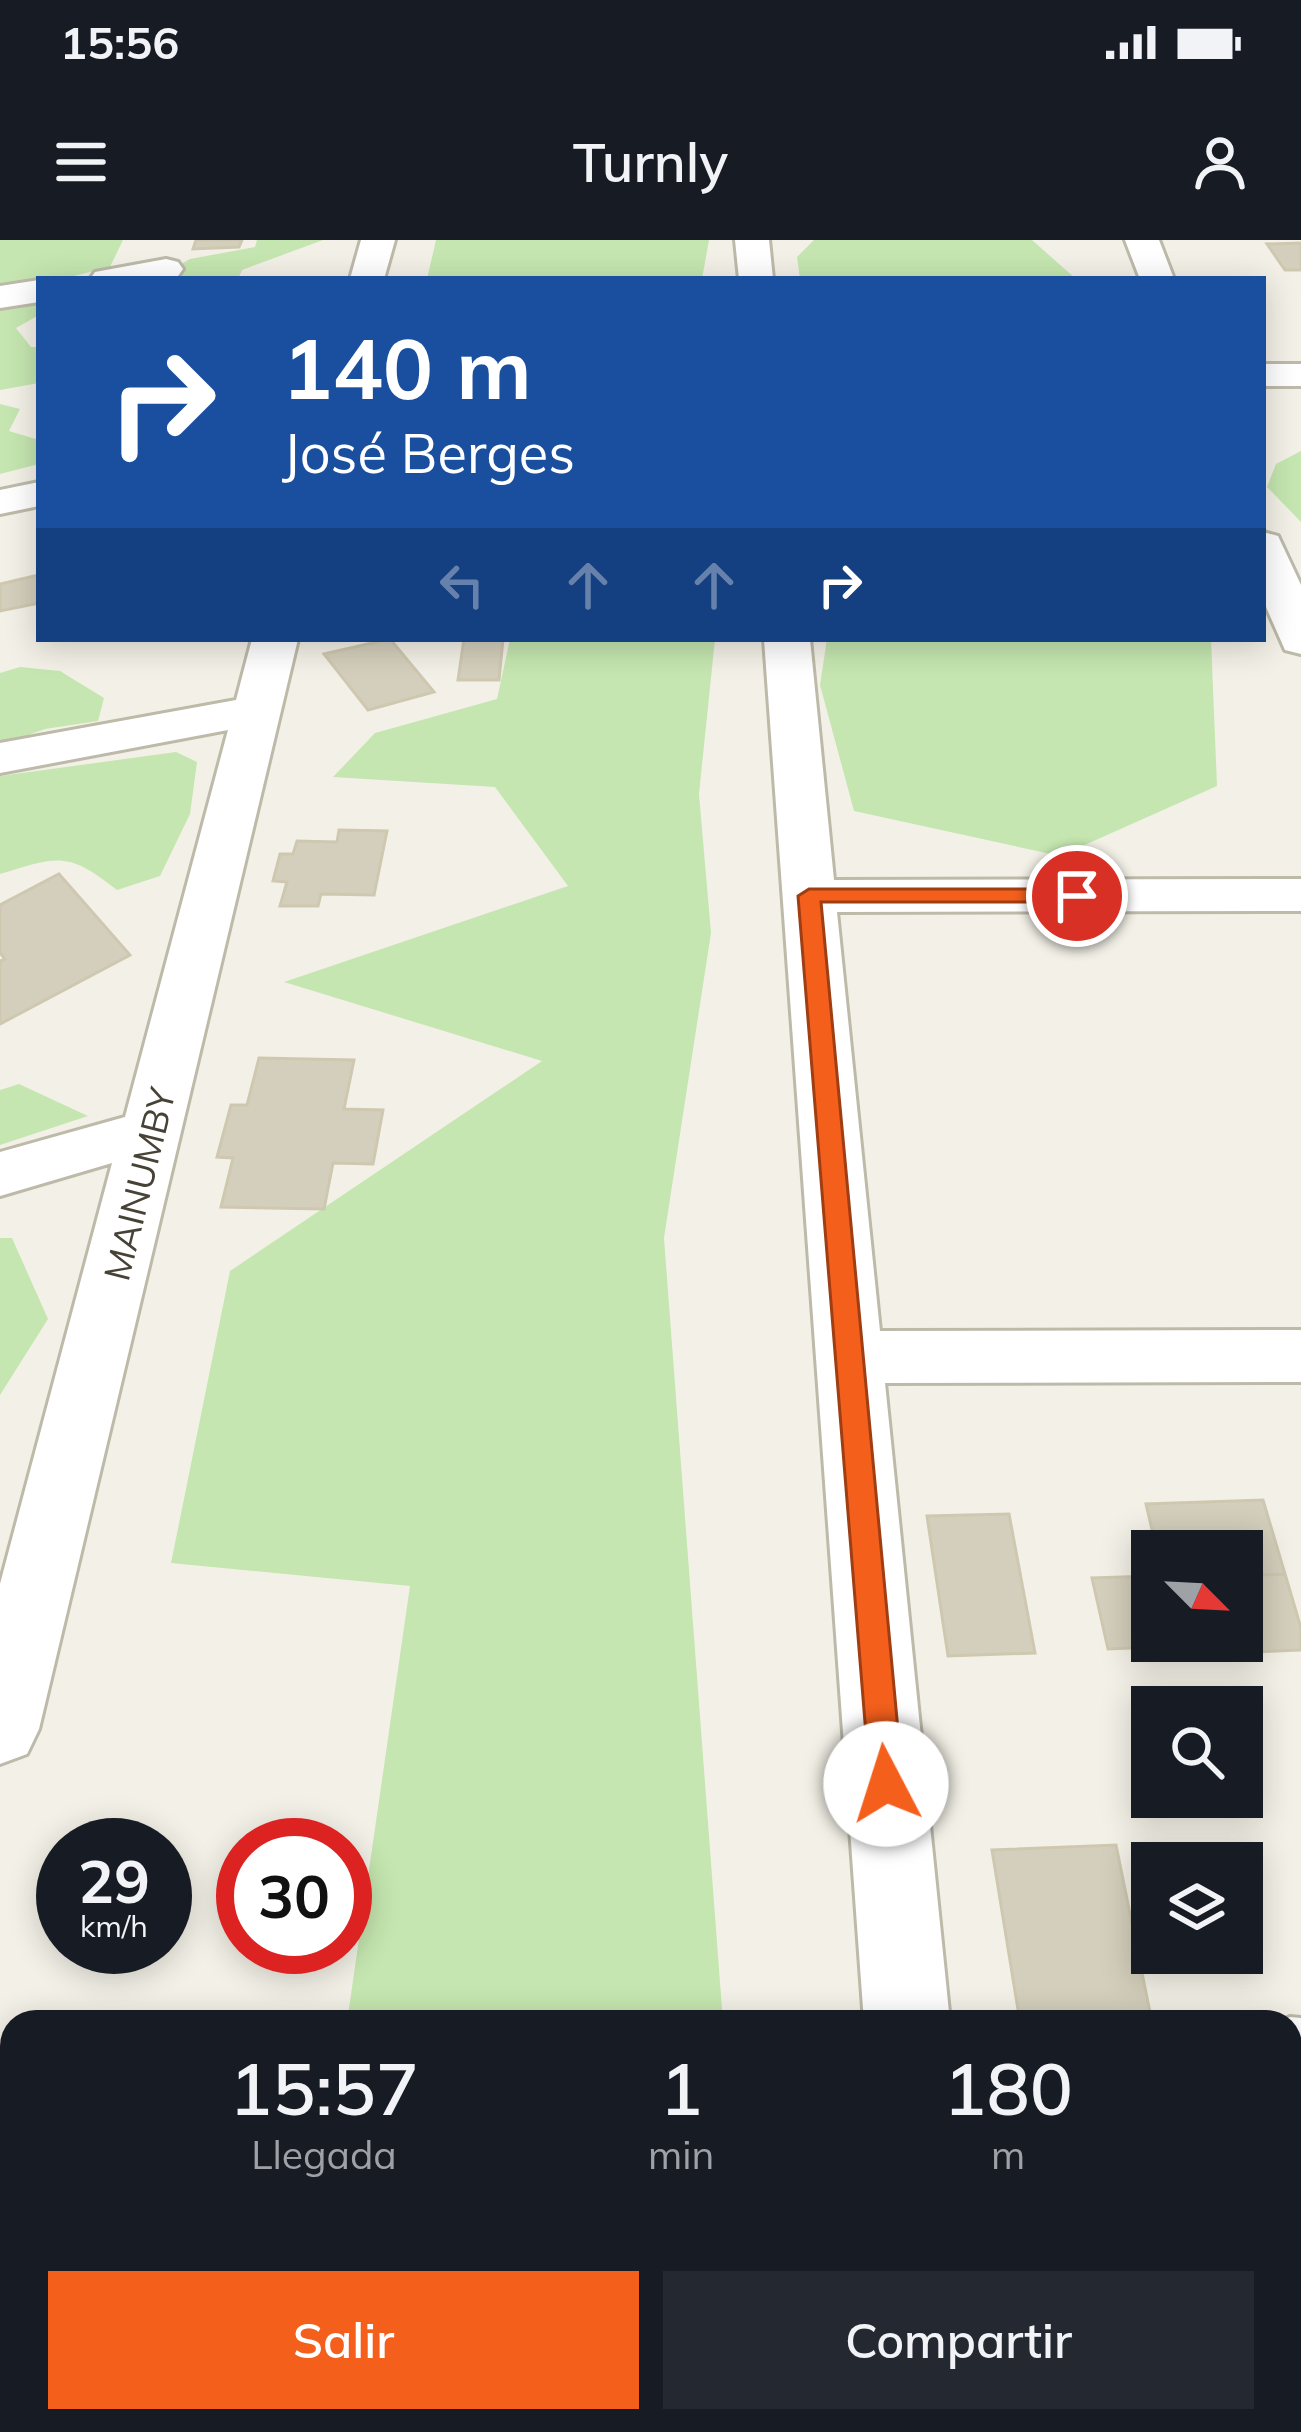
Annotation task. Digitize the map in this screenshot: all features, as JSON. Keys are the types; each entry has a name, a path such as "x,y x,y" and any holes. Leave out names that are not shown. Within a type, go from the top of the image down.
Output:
{"street":[{"path":"368,276 378,240"},
{"path":"752,240 756,276"},
{"path":"1142,240 1156,276"},
{"path":"125,276 166,269"},
{"path":"0,297 36,291"},
{"path":"1266,375 1301,375"},
{"path":"0,502 36,495"},
{"path":"1266,552 1301,640"},
{"name":"MAINUMBY","path":"0,1729 274,642"},
{"path":"787,642 906,2010"},
{"path":"0,758 259,710"},
{"path":"809,896 1301,896"},
{"path":"0,1174 152,1130"},
{"path":"849,1357 1301,1356"}],"green space":[{"path":"0,240 123,240 110,267 74,276 36,276 36,289 0,302"},
{"path":"257,240 323,240 242,270 239,276 159,276 190,259 255,247"},
{"path":"436,240 709,240 703,276 428,276"},
{"path":"814,240 1032,240 1073,276 800,276 797,257"},
{"path":"36,296 36,317 16,328 36,347 36,384 0,390 0,303"},
{"path":"0,404 20,409 9,431 36,439 36,465 0,474"},
{"path":"1301,451 1301,522 1267,487 1276,464"},
{"path":"509,642 715,642 699,794 711,933 664,1238 722,2010 349,2010 354,1974 372,1974 372,1849 410,1586 171,1563 230,1271 542,1061 284,982 568,886 495,787 333,777 375,733 497,699"},
{"path":"827,642 1211,642 1217,786 1060,856 854,811 820,685"},
{"path":"20,667 60,671 104,698 98,721 45,729 0,745 0,673"},
{"path":"176,752 197,762 190,814 160,876 117,890 86,869 62,861 0,874 0,776"},
{"path":"19,1084 88,1116 0,1145 0,1090"},
{"path":"0,1238 12,1238 48,1319 0,1395"}],"building":[{"path":"196,240 242,240 239,247 193,249"},
{"path":"1301,243 1301,270 1285,270 1267,244"},
{"path":"36,576 36,604 0,611 0,584"},
{"path":"392,642 434,692 368,710 324,654"},
{"path":"464,642 503,642 499,680 458,680"},
{"path":"339,830 387,831 374,895 321,894 318,906 280,906 287,882 273,881 280,854 293,854 297,841 337,842"},
{"path":"59,874 130,955 0,1024 0,961 5,959 0,953 0,905"},
{"path":"259,1058 354,1060 344,1109 383,1110 373,1164 333,1163 324,1209 221,1207 233,1158 217,1157 231,1105 247,1105"},
{"path":"1263,1500 1285,1574 1263,1575 1263,1530 1152,1530 1146,1504"},
{"path":"1009,1514 1035,1653 948,1656 927,1516"},
{"path":"1285,1574 1301,1628 1301,1650 1263,1652 1263,1575"},
{"path":"1131,1577 1131,1648 1108,1649 1092,1578"},
{"path":"1116,1845 1131,1919 1131,1974 1142,1974 1150,2010 1018,2010 992,1850"}],"route":[{"path":"886,1784 809,896 1077,896"}]}
